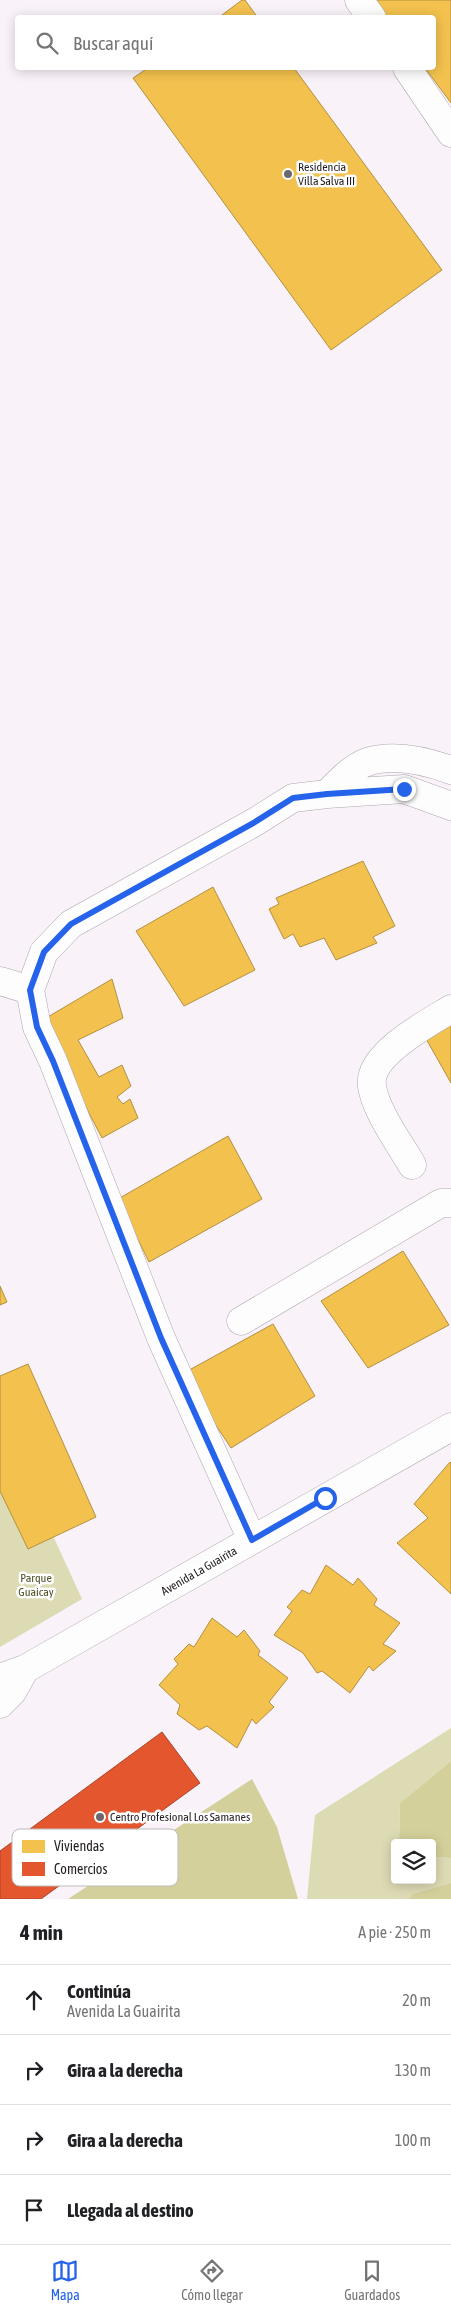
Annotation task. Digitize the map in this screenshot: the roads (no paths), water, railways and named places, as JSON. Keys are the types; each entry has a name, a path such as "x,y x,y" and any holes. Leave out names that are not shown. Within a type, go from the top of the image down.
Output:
{"street":[{"path":"359,0 370,15"},
{"path":"408,70 451,133"},
{"path":"327,794 346,775 366,762 408,759 432,763 451,770"},
{"path":"252,1540 161,1338 53,1061 37,1027 30,990 44,952 71,924 255,822 293,798 404,789 451,806"},
{"path":"0,981 30,990"},
{"path":"412,1165 379,1106 372,1086 373,1071 380,1059 417,1030 451,1009"},
{"path":"241,1321 441,1203 451,1203"},
{"name":"Avenida La Guairita","path":"0,1704 12,1692 12,1674 451,1427"}],"place":[{"name":"Residencia Villa Salva III","path":"288,174"},
{"name":"Centro Profesional Los Samanes","path":"100,1817"}],"park label":[{"name":"Parque Guaicay","path":"36,1585"}]}
